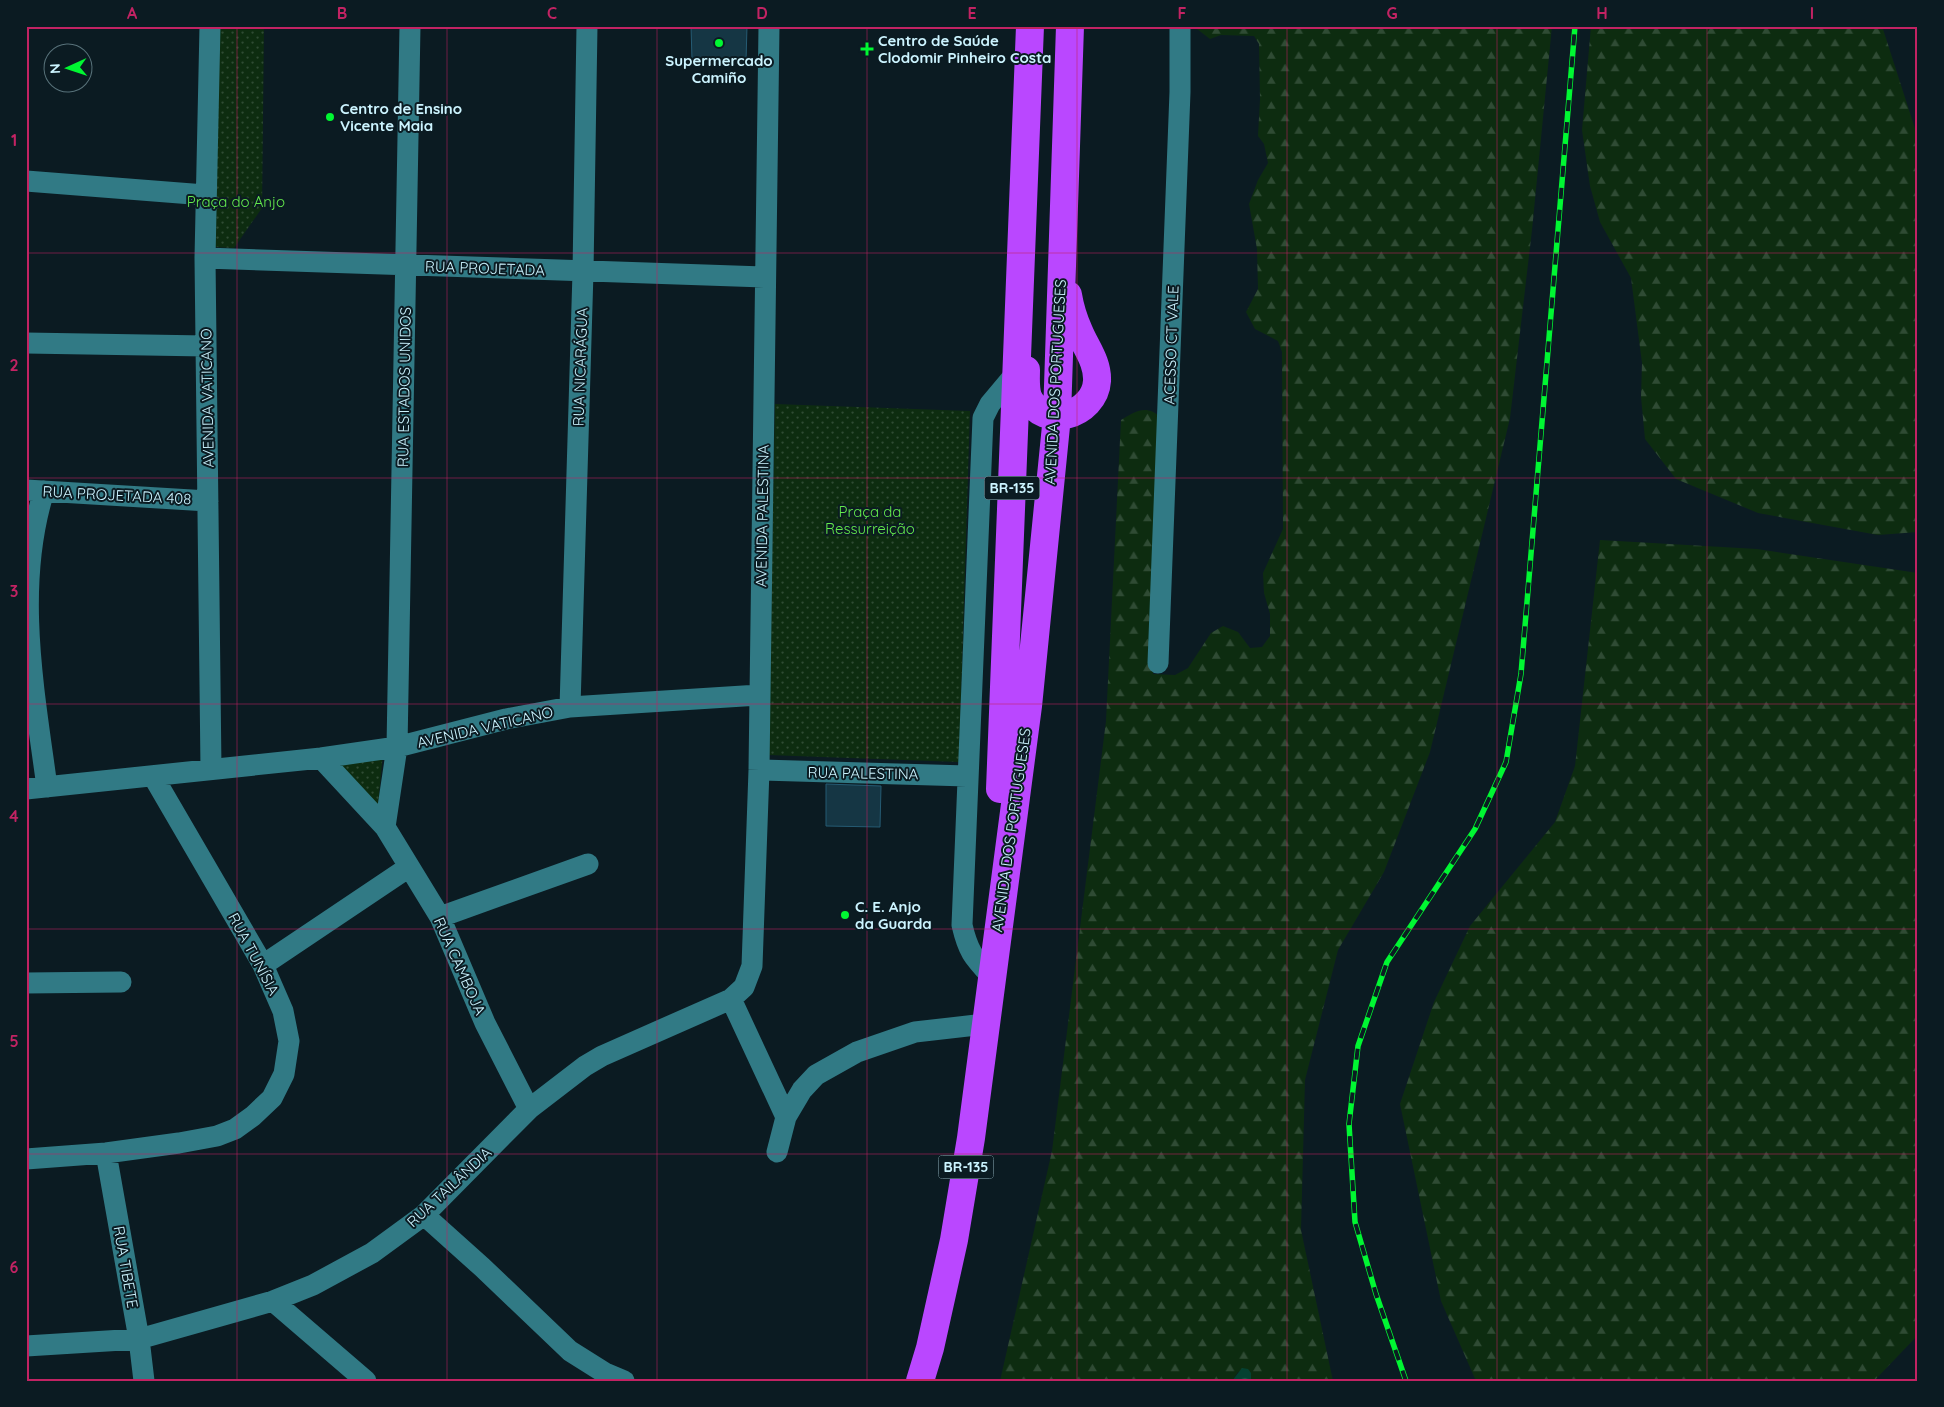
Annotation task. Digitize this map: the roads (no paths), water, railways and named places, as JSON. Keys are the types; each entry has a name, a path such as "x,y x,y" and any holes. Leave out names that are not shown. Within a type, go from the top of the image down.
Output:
{"highway":[{"name":"AVENIDA DOS PORTUGUESES","path":"993,963 1030,26"},
{"name":"AVENIDA DOS PORTUGUESES","path":"993,963 1028,706 1056,416 1070,26"},
{"path":"1022,229 1030,290 1026,387 1028,397 1040,412 1056,416 1072,414 1089,403 1094,395 1097,383 1093,360 1074,318 1062,266"},
{"name":"BR-135","path":"920,1381 930,1348 954,1240 970,1138 993,963"}],"street":[{"name":"AVENIDA VATICANO","path":"210,26 205,258 211,769"},
{"name":"RUA ESTADOS UNIDOS","path":"397,748 410,26"},
{"name":"RUA NICARÁGUA","path":"570,707 583,272 588,26"},
{"name":"AVENIDA PALESTINA","path":"732,999 744,986 752,966 759,770 769,26"},
{"name":"ACESSO CT VALE","path":"1158,663 1180,92 1180,26"},
{"path":"26,181 205,195"},
{"name":"RUA PROJETADA","path":"205,258 765,277"},
{"path":"26,343 206,346"},
{"path":"993,963 974,959 967,945 962,925 967,776 984,418 990,404 1016,373"},
{"path":"35,490 37,511 32,542 28,599 33,678 36,788"},
{"name":"RUA PROJETADA 408","path":"35,490 208,500"},
{"name":"AVENIDA VATICANO","path":"36,788 321,758 397,748 506,719 570,707 759,695"},
{"path":"384,827 397,748"},
{"name":"RUA CAMBOJA","path":"321,758 384,827 440,917 485,1023 529,1110"},
{"name":"RUA PALESTINA","path":"759,770 967,776"},
{"name":"RUA TUNÍSIA","path":"26,1159 106,1153 179,1144 218,1136 234,1129 272,1098 284,1074 289,1041 283,1011 263,965 153,776"},
{"path":"440,917 588,864"},
{"path":"263,965 409,867"},
{"path":"26,983 121,982"},
{"path":"732,999 786,1117"},
{"name":"RUA TAILÂNDIA","path":"26,1346 139,1339 273,1301 313,1285 372,1253 424,1215 529,1110 570,1076 602,1056 732,999"},
{"path":"777,1152 786,1117 802,1090 816,1075 857,1052 915,1032 985,1024"},
{"name":"RUA TIBETE","path":"106,1153 139,1339 144,1381"},
{"path":"424,1215 570,1351 606,1373 624,1381"},
{"path":"273,1301 366,1381"}],"water":[{"path":"1242,1368 1248,1369 1251,1373 1251,1381 1232,1381"}],"railway":[{"path":"1406,1381 1376,1294 1355,1222 1349,1124 1358,1046 1387,962 1475,829 1506,762 1521,674 1575,26"}],"place":[{"name":"Supermercado Camiño","path":"719,43"},
{"name":"Centro de Saúde Clodomir Pinheiro Costa","path":"867,49"},
{"name":"Centro de Ensino Vicente Maia","path":"330,117"},
{"name":"C. E. Anjo da Guarda","path":"845,915"}],"park label":[{"name":"Praça do Anjo","path":"236,201"},
{"name":"Praça da Ressurreição","path":"870,520"}]}
